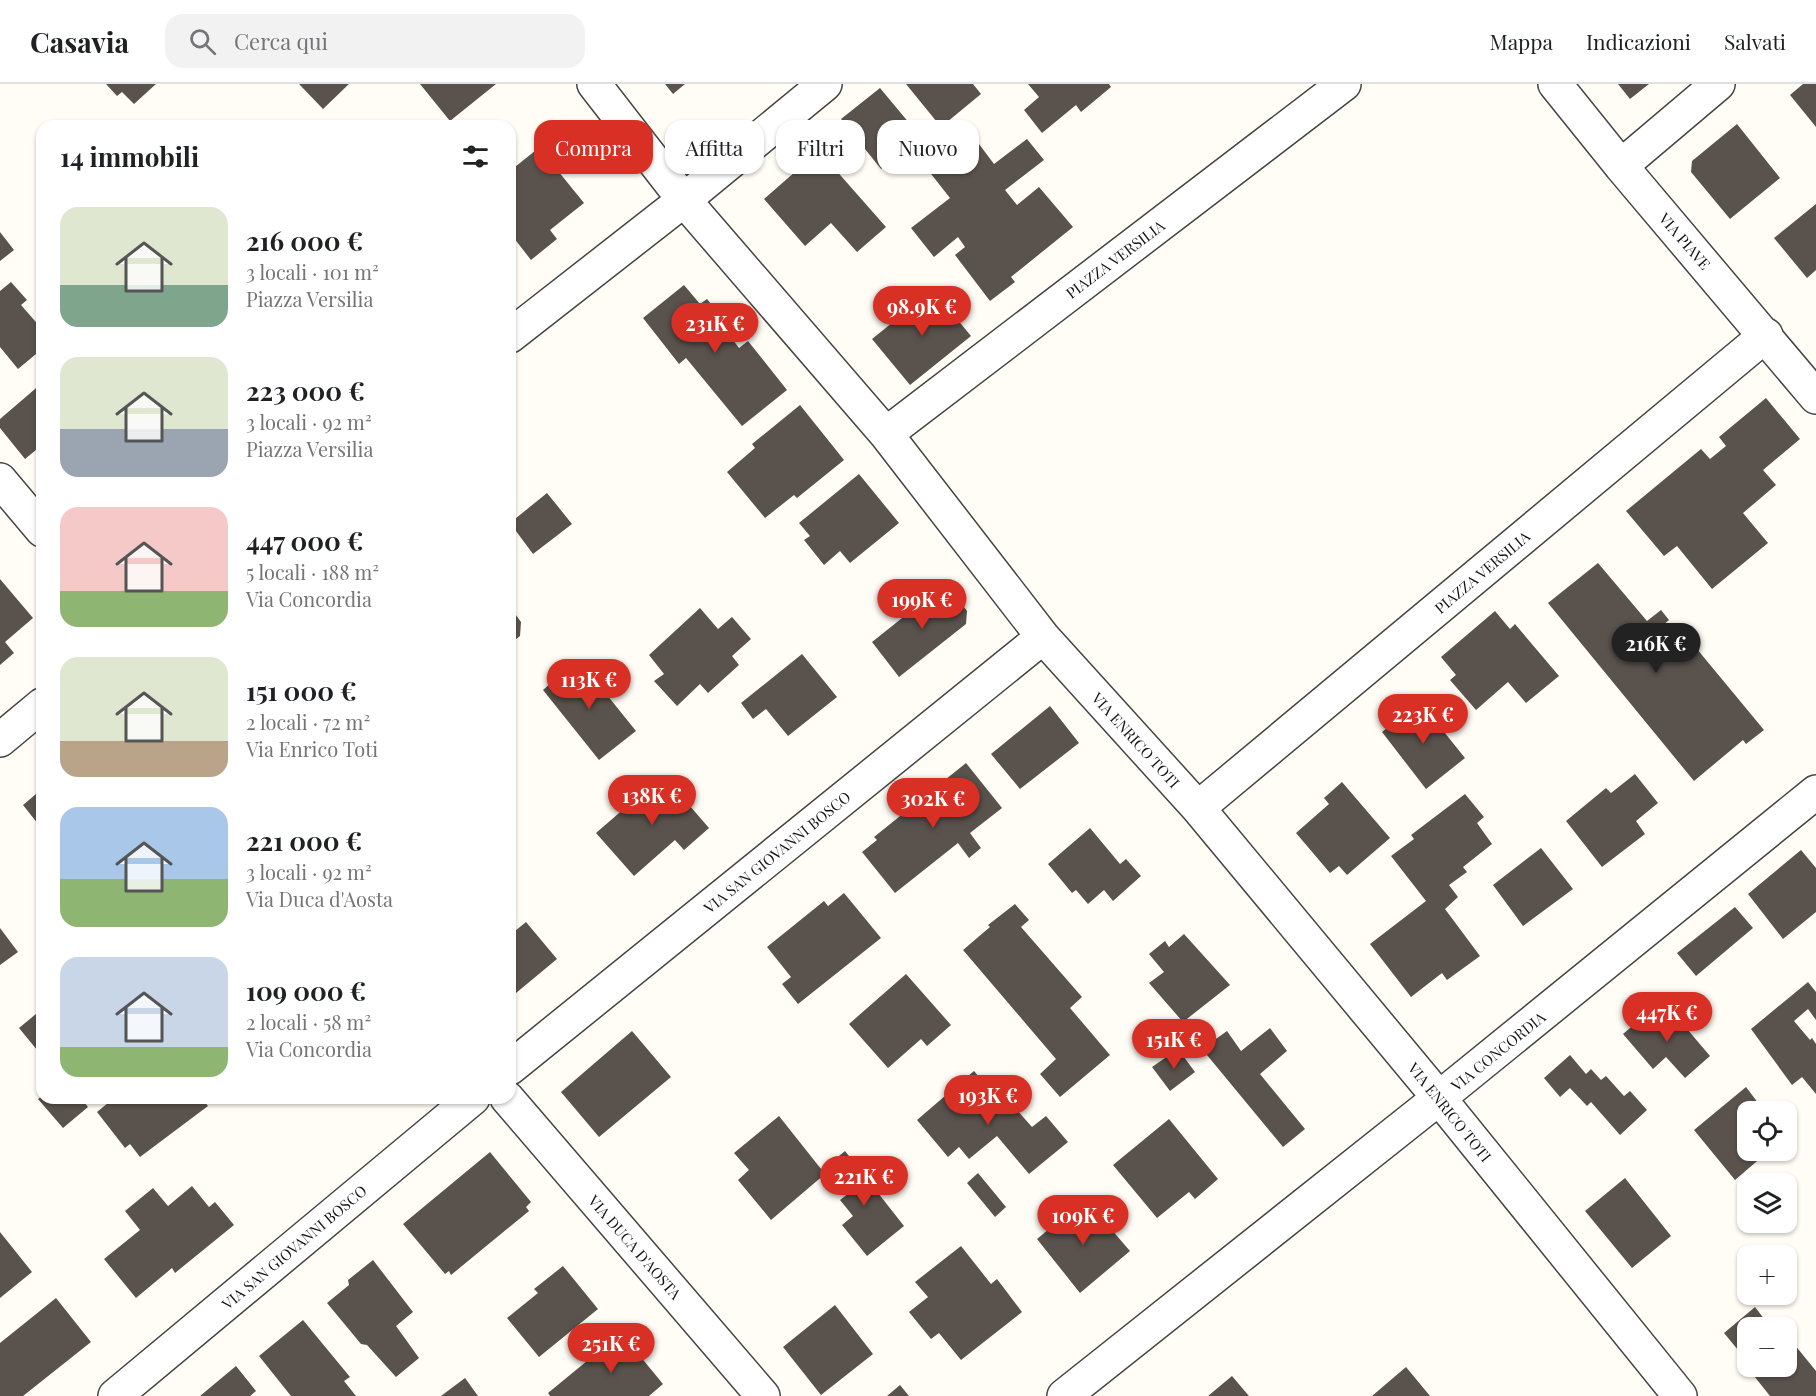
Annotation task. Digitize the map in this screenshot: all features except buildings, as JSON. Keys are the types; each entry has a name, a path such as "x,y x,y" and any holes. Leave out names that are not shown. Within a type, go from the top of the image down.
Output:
{"street":[{"name":"VIA ENRICO TOTI","path":"594,84 684,200 886,434 1043,637 1198,808 1439,1098 1680,1396"},
{"path":"516,331 684,200 825,84"},
{"name":"PIAZZA VERSILIA","path":"886,434 1344,84"},
{"name":"VIA PIAVE","path":"1555,84 1621,166 1816,397"},
{"path":"1621,166 1718,84"},
{"name":"PIAZZA VERSILIA","path":"1198,808 1766,335"},
{"path":"0,480 36,523"},
{"name":"VIA SAN GIOVANNI BOSCO","path":"516,1063 1043,637"},
{"path":"0,740 36,710"},
{"name":"VIA CONCORDIA","path":"1064,1396 1439,1098 1816,792"},
{"name":"VIA SAN GIOVANNI BOSCO","path":"115,1396 466,1104"},
{"name":"VIA DUCA D'AOSTA","path":"512,1104 763,1396"}]}
